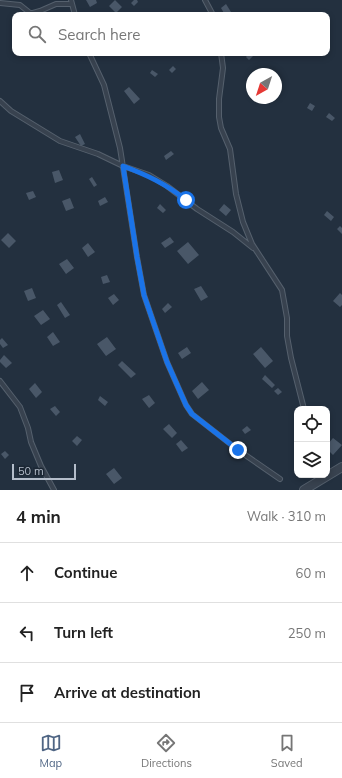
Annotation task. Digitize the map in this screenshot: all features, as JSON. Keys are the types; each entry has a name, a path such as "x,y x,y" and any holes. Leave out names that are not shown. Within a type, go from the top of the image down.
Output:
{"street":[{"path":"330,473 342,467"},
{"path":"304,490 322,478"}],"lane":[{"path":"205,0 211,12"},
{"path":"36,12 56,4 71,2 74,12"},
{"path":"0,3 20,5 29,12"},
{"path":"90,56 104,85 120,148 144,295 167,362 186,405 192,414 238,450 280,479"},
{"path":"221,56 223,68 219,98 221,128 230,149 236,194 243,222 256,251 276,279 284,295 290,358 303,406"},
{"path":"0,101 11,111 60,141 98,154 149,176 172,189 196,209 233,232 256,251"},
{"path":"0,381 20,406 28,428 31,442 43,471 54,490"}],"building":[{"path":"86,0 96,0 97,3 90,7"},
{"path":"115,0 122,7 115,12 109,6"},
{"path":"134,0 137,0 138,2 134,6 131,3"},
{"path":"226,4 231,12 223,12 221,8"},
{"path":"247,56 253,56 249,60"},
{"path":"173,66 176,69 172,73 169,70"},
{"path":"152,70 158,74 155,77 150,73"},
{"path":"129,87 140,99 134,104 124,91"},
{"path":"310,103 315,106 312,111 307,108"},
{"path":"329,113 335,118 332,121 326,117"},
{"path":"80,134 85,144 81,146 75,137"},
{"path":"171,151 174,154 166,160 164,156"},
{"path":"59,170 63,180 55,183 52,172"},
{"path":"92,177 97,185 94,187 89,179"},
{"path":"33,191 36,197 29,200 26,193"},
{"path":"105,197 108,202 100,206 98,201"},
{"path":"70,198 74,208 66,211 62,201"},
{"path":"160,204 166,210 163,213 157,208"},
{"path":"224,204 231,210 226,216 219,210"},
{"path":"327,211 334,217 331,221 324,215"},
{"path":"340,226 342,228 342,234 337,229"},
{"path":"8,233 16,241 9,248 1,240"},
{"path":"170,237 174,242 165,248 161,243"},
{"path":"188,242 199,255 188,264 177,251"},
{"path":"88,243 95,252 88,257 82,248"},
{"path":"67,259 74,268 66,274 59,264"},
{"path":"107,275 110,282 103,284 101,277"},
{"path":"201,286 208,297 201,301 194,289"},
{"path":"32,288 36,298 28,301 24,291"},
{"path":"340,293 342,295 342,305 340,307 333,301"},
{"path":"114,294 119,300 113,305 108,298"},
{"path":"61,302 70,315 65,318 57,305"},
{"path":"168,303 172,307 165,313 162,309"},
{"path":"43,310 50,319 41,325 34,316"},
{"path":"53,332 60,342 53,346 47,337"},
{"path":"107,337 116,349 106,356 97,344"},
{"path":"2,338 8,345 3,348 0,344 0,340"},
{"path":"187,347 191,353 182,359 178,353"},
{"path":"261,347 273,361 265,368 253,354"},
{"path":"4,355 12,363 6,368 0,362"},
{"path":"122,361 136,374 131,378 118,365"},
{"path":"265,375 275,385 272,388 262,379"},
{"path":"202,382 209,390 198,399 192,391"},
{"path":"35,383 42,392 36,398 29,389"},
{"path":"278,388 282,392 278,395 274,391"},
{"path":"149,395 155,403 149,408 142,399"},
{"path":"100,396 108,402 105,406 98,400"},
{"path":"55,406 60,412 56,416 50,409"},
{"path":"169,424 177,433 172,438 163,429"},
{"path":"247,426 251,430 245,434 242,430"},
{"path":"77,436 82,440 77,446 72,441"},
{"path":"333,438 342,445 333,455 330,452 330,442"},
{"path":"181,440 188,448 182,452 176,444"},
{"path":"5,451 9,455 5,459 1,454"},
{"path":"114,468 122,478 114,484 106,474"}],"route":[{"path":"186,200 172,189 155,179 123,166 144,295 167,362 186,405 192,414 238,450"}]}
